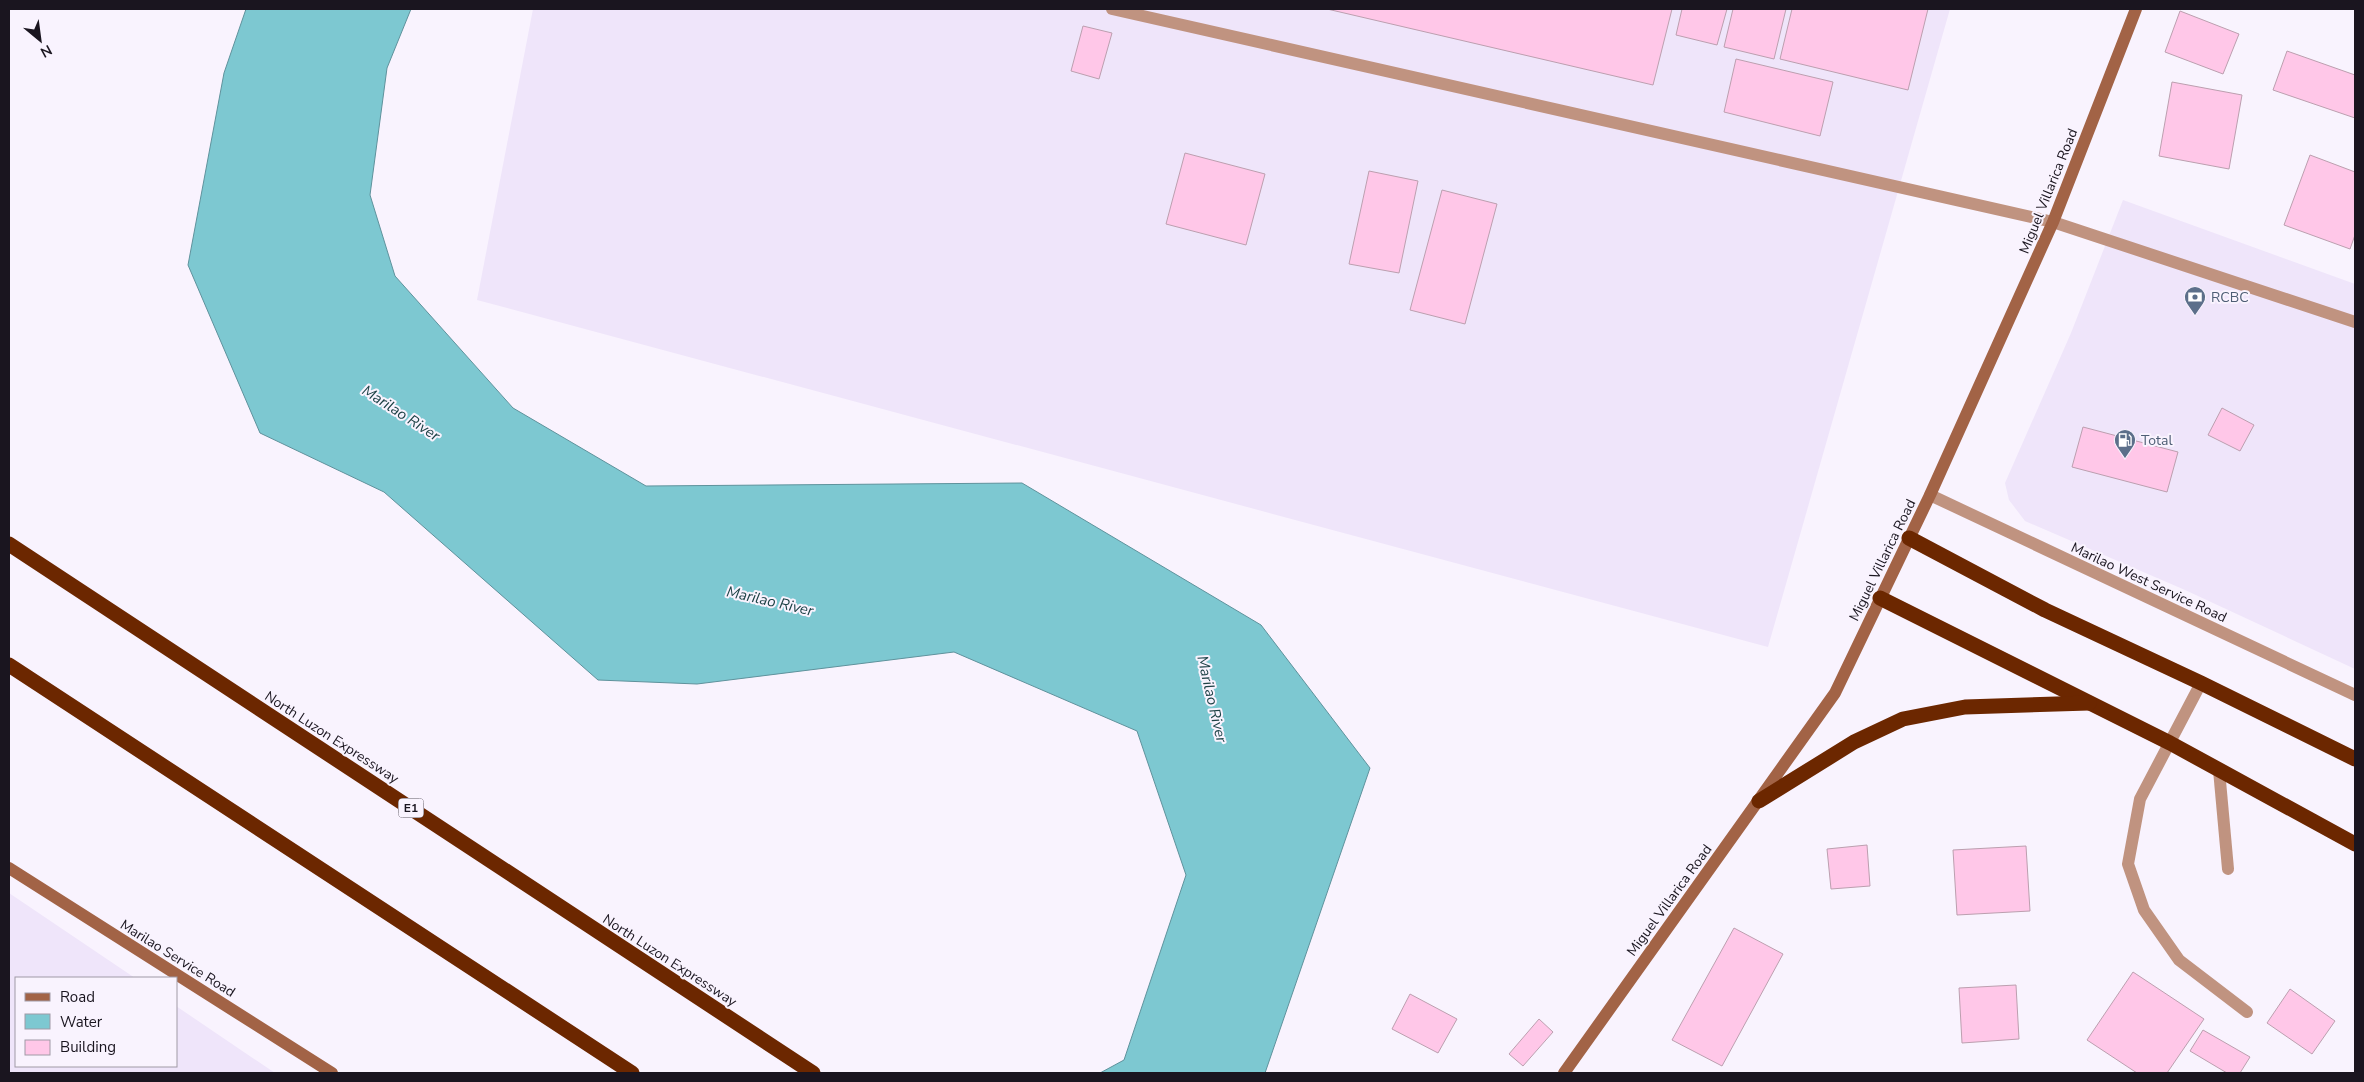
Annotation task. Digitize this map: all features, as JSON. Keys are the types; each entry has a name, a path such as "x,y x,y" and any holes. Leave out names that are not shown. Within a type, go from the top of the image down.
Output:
{"highway":[{"path":"1909,538 2045,610 2201,683 2355,759"},
{"name":"North Luzon Expressway","path":"9,544 813,1073"},
{"path":"1880,598 2170,743 2355,844"},
{"path":"9,666 632,1073"},
{"path":"1759,801 1854,742 1903,718 1965,707 2091,703"}],"main road":[{"name":"Miguel Villarica Road","path":"1564,1073 1835,693 1930,496 2053,222 2136,9"},
{"name":"Marilao Service Road","path":"9,868 332,1073"}],"street":[{"path":"1112,9 2053,222 2355,322"},
{"name":"Marilao West Service Road","path":"1930,496 2355,695"},
{"path":"2201,683 2140,799 2128,864 2144,910 2178,960 2247,1012"},
{"path":"2219,770 2228,869"}],"shaded area":[{"path":"533,9 1950,9 1768,647 477,300"},
{"path":"2123,200 2355,284 2355,669 2185,590 2025,521 2009,500 2005,483 2071,333"},
{"path":"9,893 134,977 15,977 15,1067 178,1067 178,1007 275,1073 9,1073"}],"water":[{"name":"Marilao River","path":"246,9 411,9 387,68 370,195 395,276 513,408 646,486 1022,483 1261,625 1370,768 1265,1073 1100,1073 1124,1060 1186,875 1137,731 954,652 697,684 598,680 384,492 260,433 188,265 224,73"}],"building":[{"path":"1327,9 1672,9 1653,85"},
{"path":"1682,9 1727,9 1717,45 1676,35"},
{"path":"1733,9 1786,9 1774,59 1724,47"},
{"path":"1792,9 1928,9 1908,90 1780,59"},
{"path":"2180,11 2239,34 2223,74 2165,52"},
{"path":"1083,26 1112,33 1099,79 1071,71"},
{"path":"2287,51 2355,75 2355,118 2273,90"},
{"path":"1736,59 1833,82 1820,136 1724,112"},
{"path":"2172,82 2242,95 2229,169 2159,156"},
{"path":"1185,153 1265,174 1246,245 1166,224"},
{"path":"2310,155 2355,172 2355,235 2350,249 2284,225"},
{"path":"1369,171 1418,181 1399,273 1349,264"},
{"path":"1442,190 1497,204 1465,324 1410,310"},
{"path":"2222,408 2254,425 2240,451 2208,435"},
{"name":"Total","path":"2083,427 2178,452 2167,492 2072,467"},
{"path":"1867,845 1870,886 1831,889 1827,849"},
{"path":"2026,846 2030,911 1957,915 1953,850"},
{"path":"1734,928 1783,954 1722,1066 1672,1040"},
{"path":"2133,972 2204,1019 2167,1073 2137,1073 2087,1040"},
{"path":"2016,985 2019,1039 1962,1043 1959,988"},
{"path":"2290,989 2335,1021 2312,1054 2267,1023"},
{"path":"1410,994 1457,1019 1438,1053 1392,1029"},
{"path":"1539,1019 1553,1032 1523,1066 1509,1054"},
{"path":"2203,1030 2250,1057 2240,1073 2227,1073 2190,1051"}],"place":[{"name":"RCBC","path":"2195,316"},
{"name":"Total","path":"2125,459"}]}
